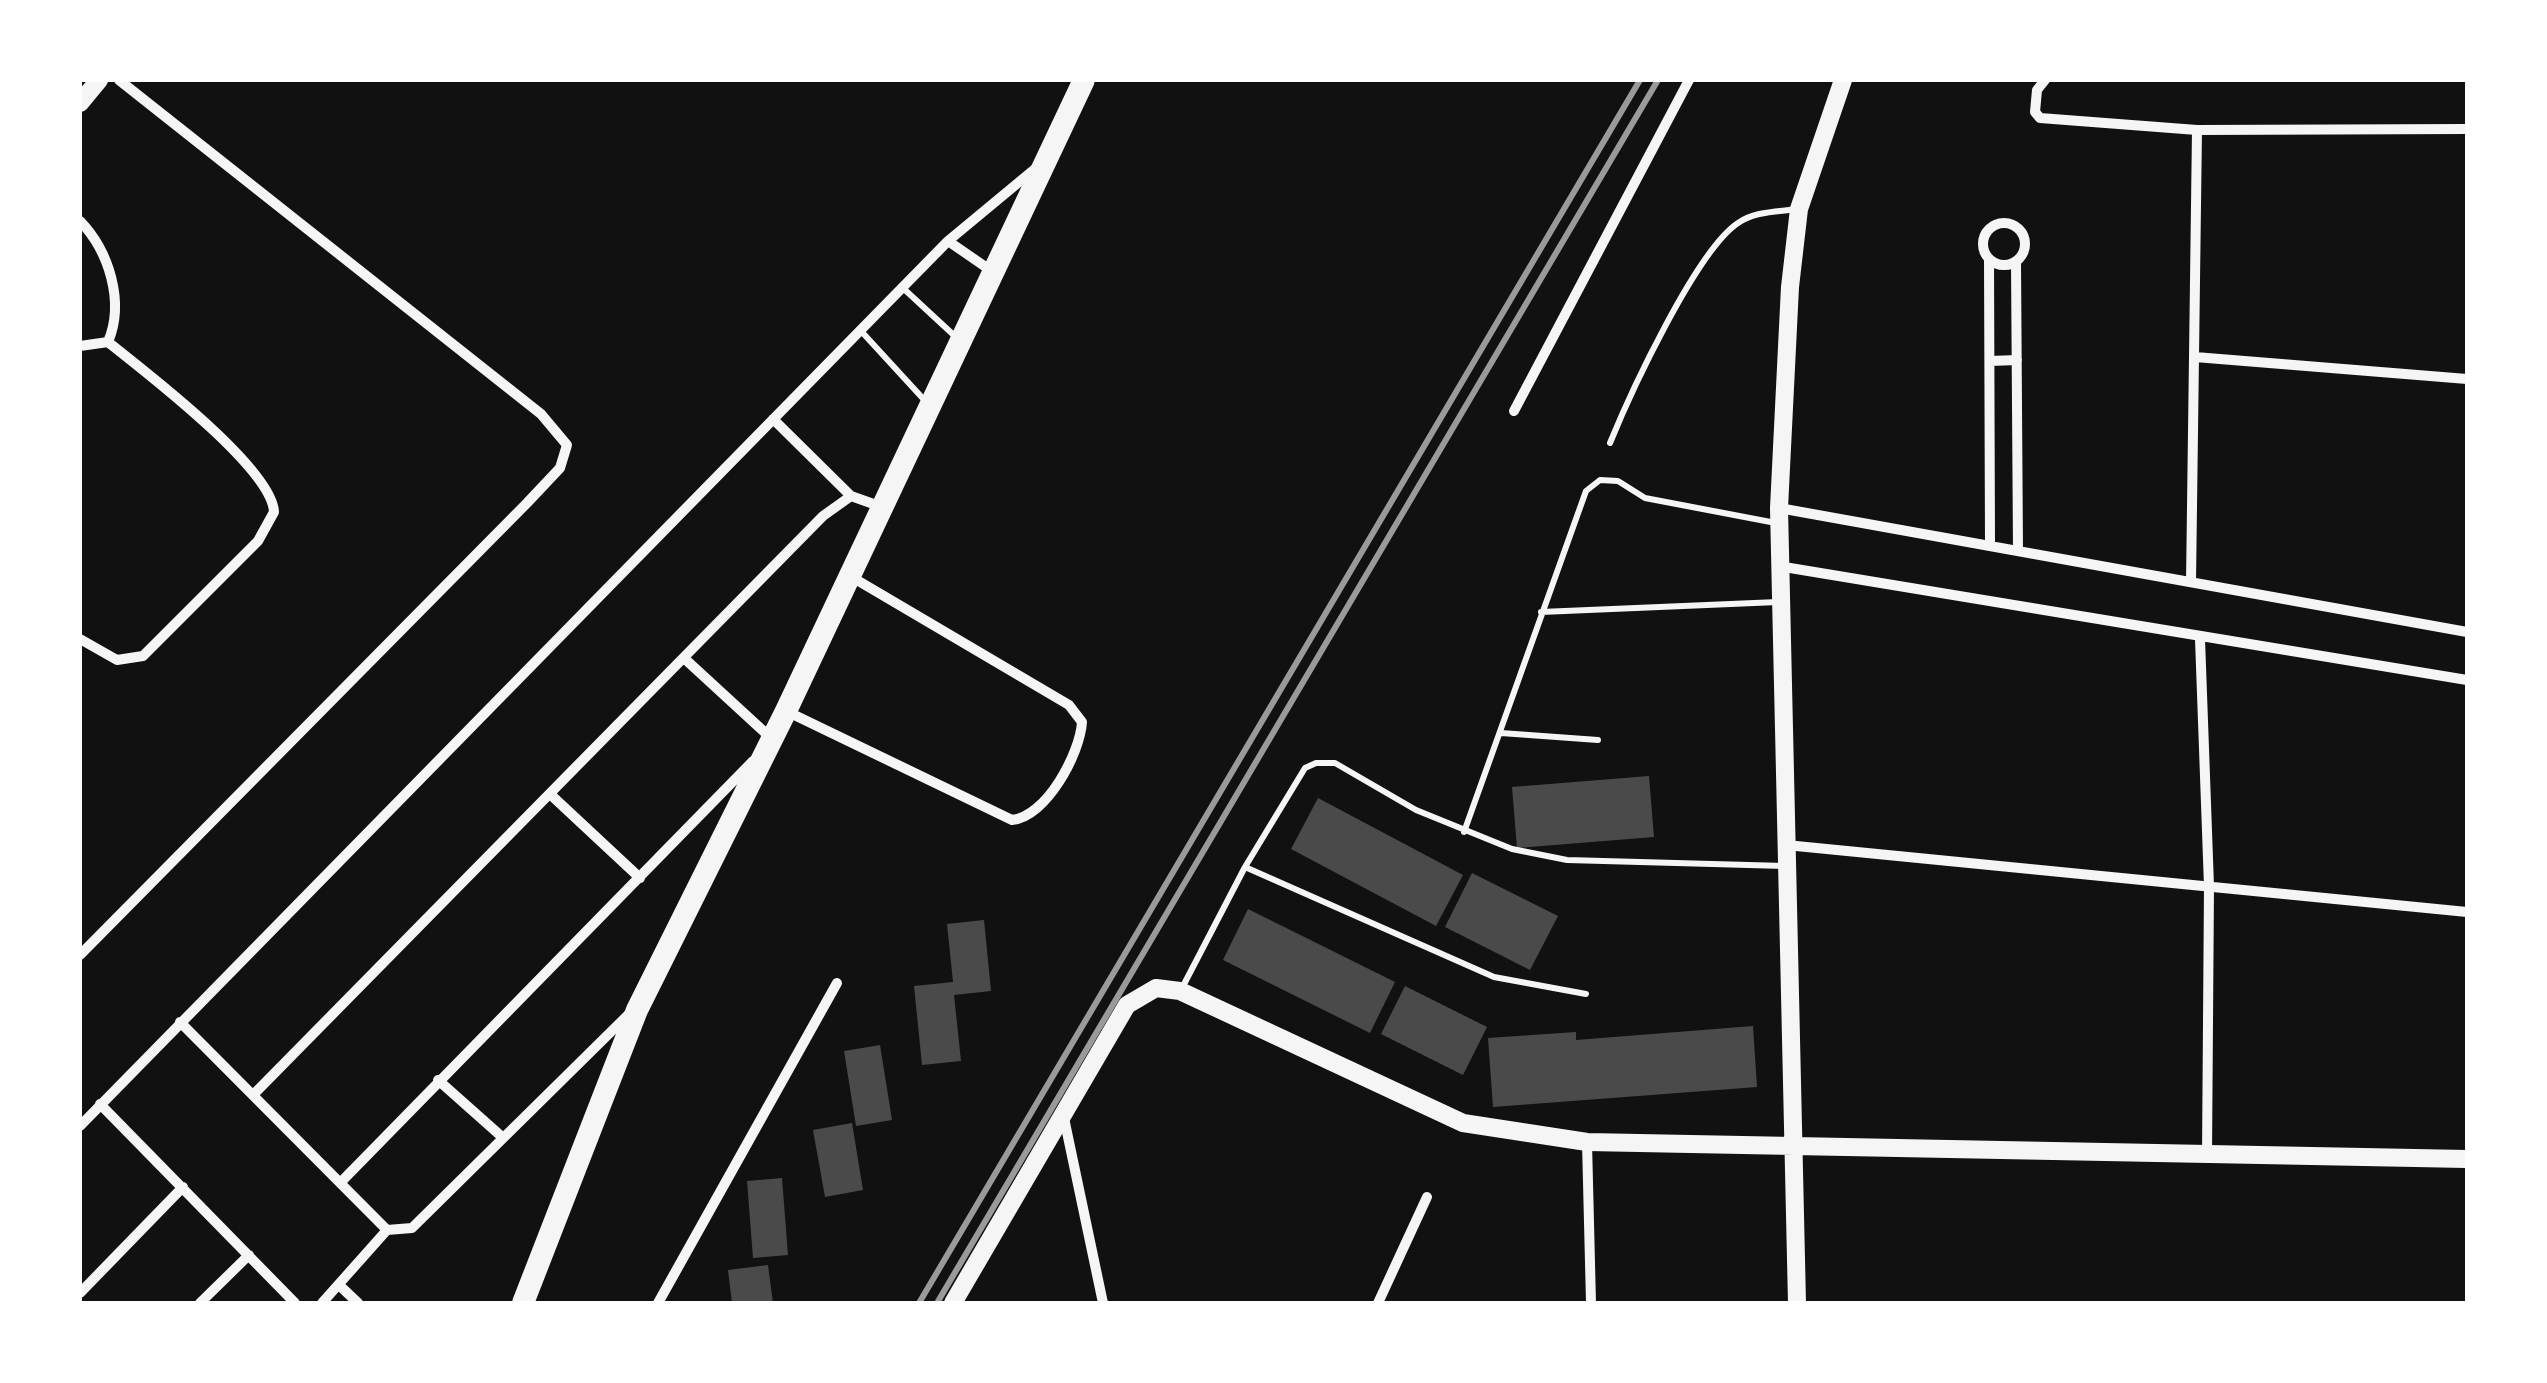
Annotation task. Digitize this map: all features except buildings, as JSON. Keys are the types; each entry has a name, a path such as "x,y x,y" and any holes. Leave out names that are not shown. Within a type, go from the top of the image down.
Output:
{"main road":[{"path":"523,1303 637,1010 786,710 1084,80"}],"street":[{"path":"80,103 98,80"},
{"path":"80,955 560,468 567,445 541,414 119,80"},
{"path":"1514,410 1689,80"},
{"path":"1797,1303 1779,516 1790,287 1799,209 1842,80"},
{"path":"2045,80 2037,90 2035,112 2040,118 2197,130 2467,129"},
{"path":"2191,582 2197,130"},
{"path":"80,1126 948,242 1046,160"},
{"path":"80,222 106,259 115,317 108,342"},
{"path":"1990,544 1989,259 1983,246 1987,232 2006,223 2024,235 2025,250 2016,262 2018,550"},
{"path":"948,242 993,272"},
{"path":"1989,259 2002,265 2016,262"},
{"path":"80,346 108,342 179,398 270,490 274,512 258,541 143,656 116,660 80,638"},
{"path":"2195,357 2467,379"},
{"path":"1990,361 2017,360"},
{"path":"773,419 852,496 882,506"},
{"path":"253,1095 823,516 852,496"},
{"path":"1779,516 1990,544 2467,632"},
{"path":"1778,566 2467,680"},
{"path":"786,710 1012,820 1025,819 1044,802 1077,744 1082,722 1069,705 849,576"},
{"path":"2200,638 2209,886 2207,1156"},
{"path":"341,1182 768,747 686,659"},
{"path":"551,795 640,878"},
{"path":"1785,844 2467,912"},
{"path":"658,1303 837,982"},
{"path":"953,1303 1130,1002 1156,988 1180,991 1463,1123 1587,1142 2467,1160"},
{"path":"322,1303 387,1230 412,1228 501,1136 637,1010"},
{"path":"180,1022 387,1230"},
{"path":"438,1080 501,1136"},
{"path":"100,1104 295,1303"},
{"path":"1064,1117 1103,1303"},
{"path":"1587,1142 1591,1303"},
{"path":"80,1293 183,1187"},
{"path":"1378,1303 1428,1197"},
{"path":"200,1303 249,1255"},
{"path":"339,1285 358,1303"}],"lane":[{"path":"1610,443 1641,370 1688,288 1733,226 1752,214 1799,209"},
{"path":"904,288 960,340"},
{"path":"861,330 929,406"},
{"path":"1464,832 1586,491 1600,480 1618,481 1645,498 1779,516"},
{"path":"1541,612 1778,602"},
{"path":"1501,733 1598,740"},
{"path":"1180,991 1246,867 1305,768 1316,763 1335,763 1416,810 1512,850 1567,860 1786,866"},
{"path":"1246,867 1494,978 1586,994"}],"railway":[{"path":"919,1303 1640,80"},
{"path":"937,1303 1658,80"}]}
